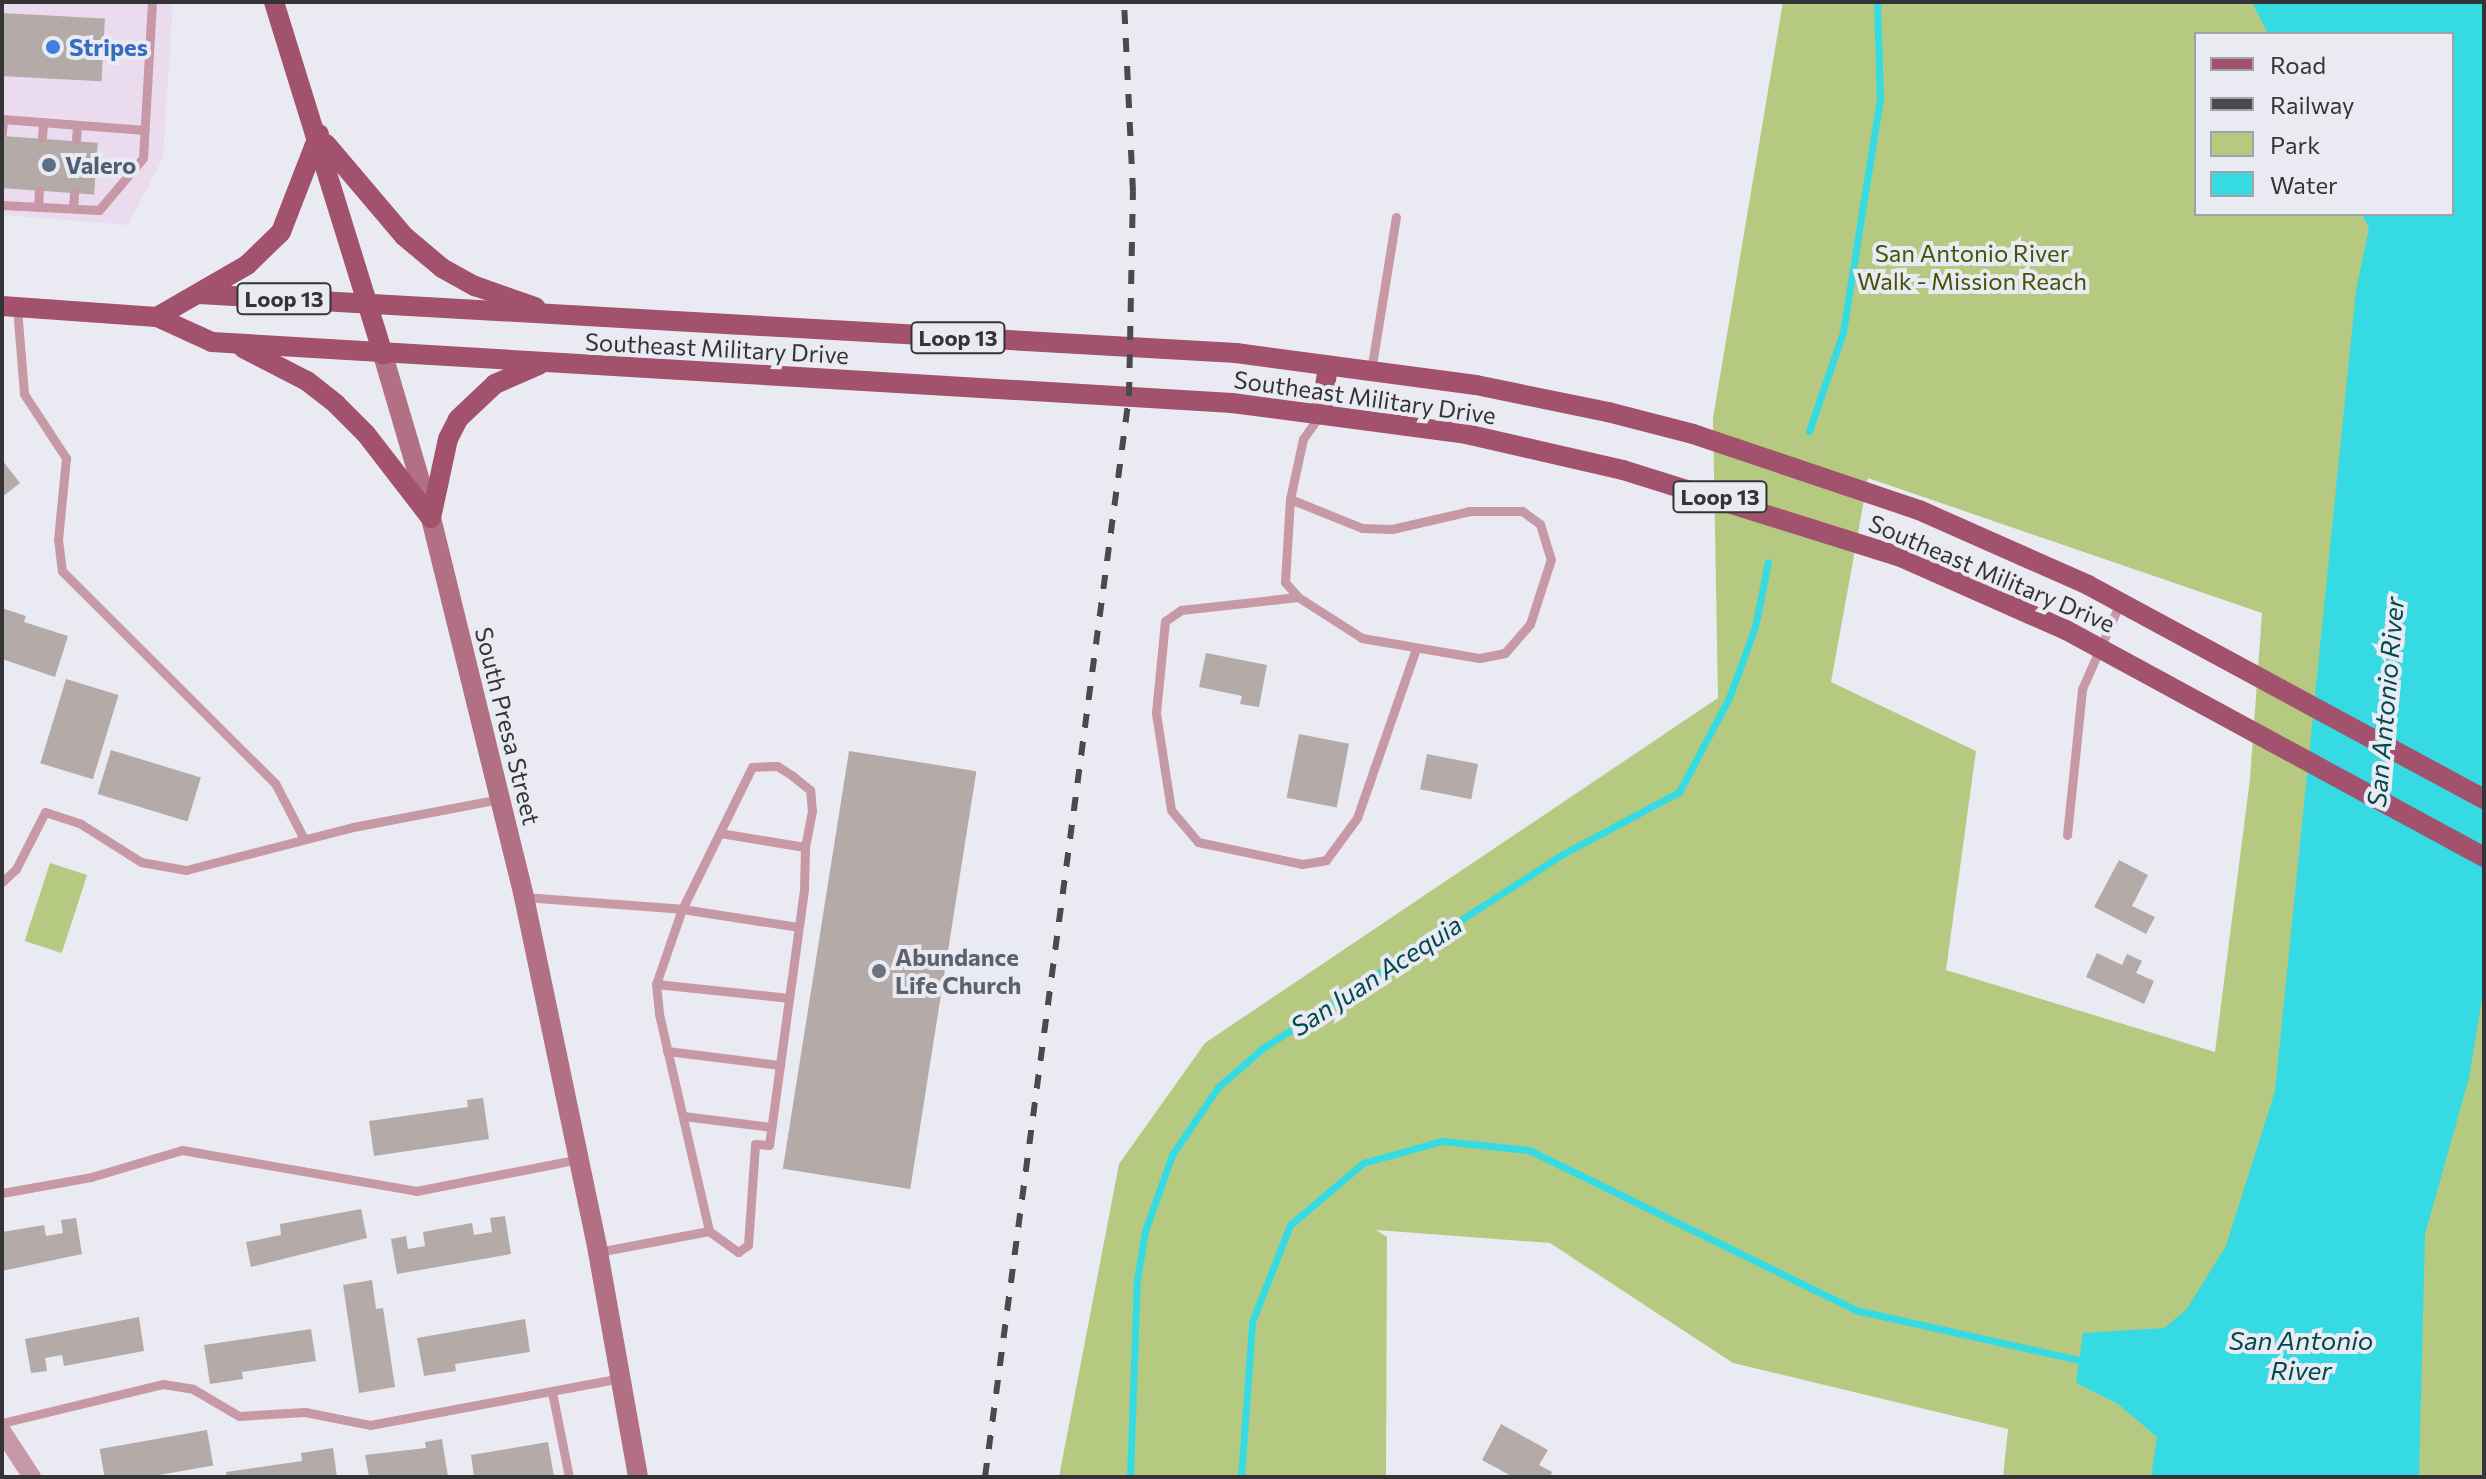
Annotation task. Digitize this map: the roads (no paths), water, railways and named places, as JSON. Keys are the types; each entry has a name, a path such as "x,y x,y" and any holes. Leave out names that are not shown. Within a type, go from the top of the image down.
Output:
{"main road":[{"name":"South Presa Street","path":"274,2 319,134 431,518 524,897 598,1252 638,1477"},
{"path":"157,317 247,265 281,232 319,134 404,236 442,268 475,286 561,316"},
{"name":"Southeast Military Drive","path":"198,294 1236,353 1487,387 1693,434 1919,510 2121,602 2261,674 2484,799"},
{"name":"Southeast Military Drive","path":"10,306 157,317 212,342 383,355 1129,396 1321,413 1466,434 1742,504 1901,557 2099,647 2251,727 2484,857"},
{"path":"236,344 307,381 336,404 366,434 431,518"},
{"path":"431,518 448,439 458,419 495,384 543,364"},
{"path":"1321,413 1328,366"}],"street":[{"path":"2,1431 32,1477"}],"lane":[{"path":"2,205 99,210 143,158 152,2"},
{"path":"2,133 2,119 145,130"},
{"path":"42,138 43,122"},
{"path":"76,140 77,125"},
{"path":"38,207 39,190"},
{"path":"73,208 74,192"},
{"path":"1371,371 1396,217"},
{"path":"10,306 24,394 66,458 58,539 62,571 275,783 304,839"},
{"path":"1290,499 1362,528 1392,529 1505,508 1522,511 1540,524 1550,548 1547,578 1530,624 1515,645 1489,659 1415,651 1341,629 1298,597 1285,582 1290,499 1303,439 1321,413"},
{"path":"1298,597 1181,610 1165,621 1156,713 1171,810 1198,842 1302,864 1326,860 1357,818 1415,651"},
{"path":"2067,835 2082,689 2121,602"},
{"path":"777,766 810,790 812,811 769,1145 755,1144 748,1245 738,1252 709,1231 667,1051 656,984 682,909 720,833 752,767 777,766"},
{"path":"2,882 16,869 45,812 81,824 141,862 186,870 304,839 500,799"},
{"path":"720,833 805,847"},
{"path":"524,897 682,909 798,927"},
{"path":"656,984 789,998"},
{"path":"667,1051 780,1065"},
{"path":"683,1116 771,1127"},
{"path":"2,1193 91,1177 182,1150 416,1191 579,1159"},
{"path":"598,1252 709,1231"},
{"path":"2,1423 163,1384 193,1389 239,1416 305,1412 370,1425 620,1378"},
{"path":"552,1392 569,1477"}],"water":[{"name":"San Antonio River","path":"2252,2 2484,2 2484,986 2469,1078 2425,1234 2419,1477 2151,1477 2157,1437 2118,1404 2076,1383 2083,1333 2164,1328 2186,1310 2226,1246 2275,1091 2356,291 2369,228 2363,216 2454,216 2454,32 2267,32"}],"waterway":[{"name":"San Juan Acequia","path":"1809,431 1843,332 1880,98 1877,2"},
{"name":"San Juan Acequia","path":"1130,1477 1137,1280 1145,1231 1172,1155 1218,1087 1263,1048 1561,855 1679,792 1729,698 1755,627 1768,562"},
{"path":"1241,1477 1252,1322 1290,1225 1363,1163 1442,1141 1529,1150 1855,1310 2087,1362"}],"railway":[{"path":"985,1477 1129,396 1133,192 1124,2"}],"place":[{"name":"Stripes","path":"53,47"},
{"name":"Valero","path":"49,165"},
{"name":"Abundance Life Church","path":"879,971"}],"park label":[{"name":"San Antonio River Walk - Mission Reach","path":"1972,267"}]}
